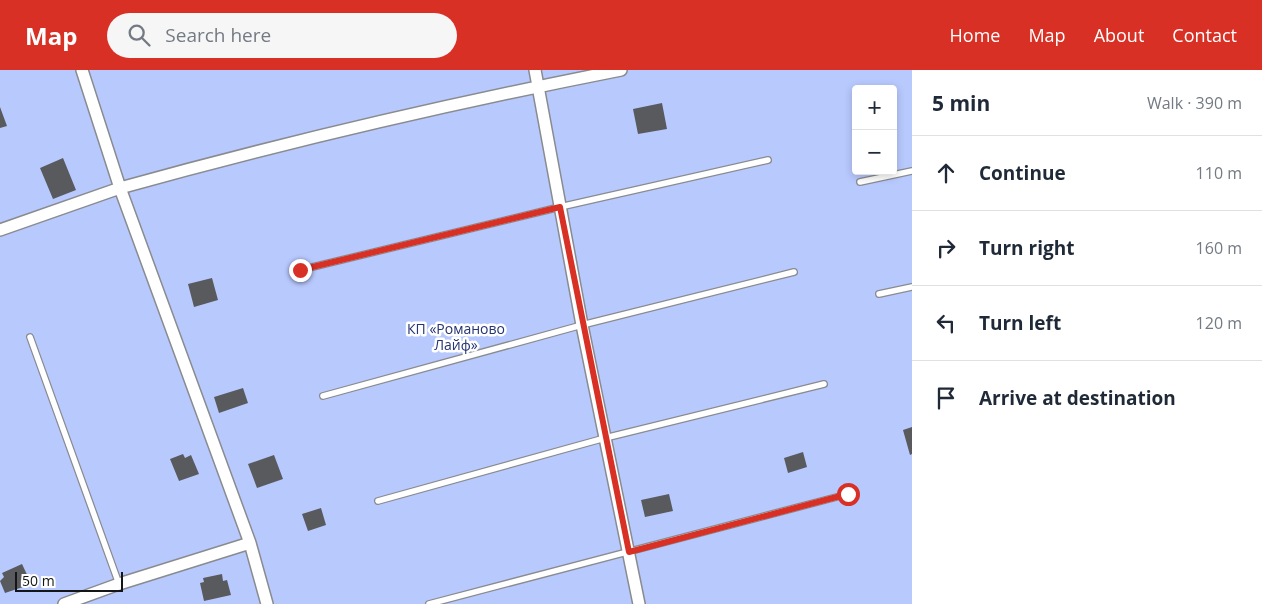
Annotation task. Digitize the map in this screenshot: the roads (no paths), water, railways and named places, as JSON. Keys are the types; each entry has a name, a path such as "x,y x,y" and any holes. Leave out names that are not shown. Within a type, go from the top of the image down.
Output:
{"street":[{"path":"82,70 120,188 250,544 267,604"},
{"path":"535,70 582,325 640,604"},
{"path":"0,229 120,188 213,162 537,87 622,70"},
{"path":"64,604 119,584 250,544"}],"lane":[{"path":"300,270 560,207 768,160"},
{"path":"860,182 912,171"},
{"path":"323,396 582,325 794,272"},
{"path":"879,294 912,287"},
{"path":"30,337 119,584"},
{"path":"378,501 605,438 824,384"},
{"path":"429,604 848,494"}],"park label":[{"name":"КП «Романово Лайф»","path":"456,338"}]}
